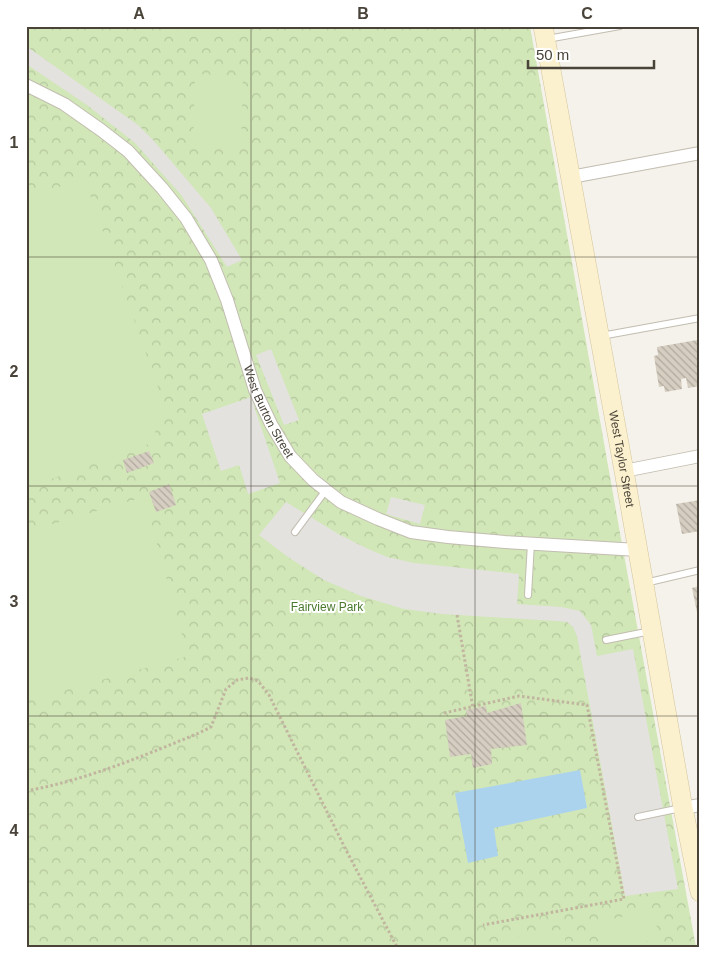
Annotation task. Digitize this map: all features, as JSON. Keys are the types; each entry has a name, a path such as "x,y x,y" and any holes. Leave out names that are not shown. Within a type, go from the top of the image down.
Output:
{"main road":[{"name":"West Taylor Street","path":"544,33 600,336 643,584 692,806 700,892"}],"street":[{"name":"West Burton Street","path":"26,85 64,104 128,151 186,218 211,260 227,300 256,390 271,424 290,456 313,480 341,502 411,532 448,537 638,550"},
{"path":"571,177 700,153"},
{"path":"624,471 700,456"}],"lane":[{"path":"544,33 620,26"},
{"path":"600,336 700,318"},
{"path":"295,532 326,490"},
{"path":"528,595 531,543"},
{"path":"643,584 700,570"},
{"path":"606,640 652,631"},
{"path":"638,817 692,806"}],"path":[{"path":"457,615 472,708"},
{"path":"26,791 64,782 121,764 199,734 210,727 226,689 237,680 248,678 258,681 269,695 346,850 398,947"},
{"path":"444,713 519,696 587,705 624,899 483,925"}],"green space":[{"name":"Fairview Park","path":"26,26 530,26 696,947 26,947"},
{"path":"129,26 249,26 248,36"},
{"path":"195,74 243,76 241,145 193,144"},
{"path":"84,178 166,410 149,444 26,488 26,199"},
{"path":"144,497 188,656 26,701 26,532"},
{"path":"654,911 659,939 615,947 599,947 595,922"},
{"path":"564,929 566,947 505,947 504,939"}],"shaded area":[{"path":"26,46 138,125 211,208 242,260 227,267 182,196 135,143 87,105 26,64"},
{"path":"271,349 299,420 284,425 256,355"},
{"path":"251,397 280,483 248,494 239,465 221,471 202,414"},
{"path":"391,497 425,505 420,524 386,514"},
{"path":"286,502 340,535 387,557 414,563 519,574 517,604 561,607 580,611 591,625 597,656 633,649 678,889 625,896 577,636 573,627 567,622 442,614 404,609 361,596 324,580 288,557 259,535"}],"water":[{"path":"580,770 587,808 494,828 498,856 468,863 455,793"}],"building":[{"path":"697,340 700,348 700,386 688,388 686,378 681,379 682,389 665,392 664,386 659,387 654,356 658,355 657,347"},
{"path":"149,451 154,463 127,473 123,460"},
{"path":"169,484 176,505 156,512 149,492"},
{"path":"700,500 700,531 682,534 676,504"},
{"path":"700,586 700,621 699,622 692,588"},
{"path":"521,703 527,745 491,749 492,764 473,768 471,754 450,757 445,720 467,716 466,710 486,706 487,713"}]}
